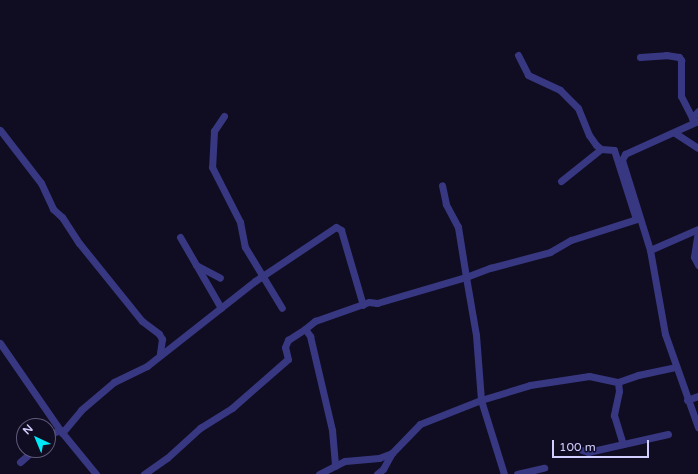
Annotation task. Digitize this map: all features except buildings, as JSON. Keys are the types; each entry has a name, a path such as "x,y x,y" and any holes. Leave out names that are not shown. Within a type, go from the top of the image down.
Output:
{"street":[{"path":"518,55 528,75 560,90 578,108 591,140 601,149 614,150 650,250 665,334 687,400 698,427"},
{"path":"640,57 662,55 679,57 681,60 679,86 694,121"},
{"path":"638,218 623,156 675,132 694,121 698,111"},
{"path":"224,116 214,131 212,167 240,222 242,241 262,277 282,308"},
{"path":"0,130 41,183 53,209 62,217 78,243 142,321 159,334 162,339 160,354"},
{"path":"675,132 698,148"},
{"path":"561,181 601,149"},
{"path":"442,185 446,204 458,227 476,335 481,400 504,474"},
{"path":"144,474 167,458 200,428 232,408 288,359 285,347 288,340 315,322 363,305 550,252 571,240 638,218"},
{"path":"56,433 61,431 81,410 114,382 147,366 160,354 262,277 332,229 339,227 363,305"},
{"path":"650,250 698,230"},
{"path":"698,230 694,243 694,257 698,264"},
{"path":"180,237 221,308"},
{"path":"196,265 220,278"},
{"path":"305,329 310,336 332,430 336,456 335,466"},
{"path":"0,343 61,431 96,474"},
{"path":"319,474 345,460 379,458 392,453 420,424 481,400 521,387 583,376 618,382 638,375 676,367"},
{"path":"618,382 619,391 614,415 623,444"},
{"path":"687,400 698,396"},
{"path":"582,450 588,452 668,434"},
{"path":"377,474 386,471 392,453"},
{"path":"20,462 25,458"},
{"path":"517,474 544,468"}]}
